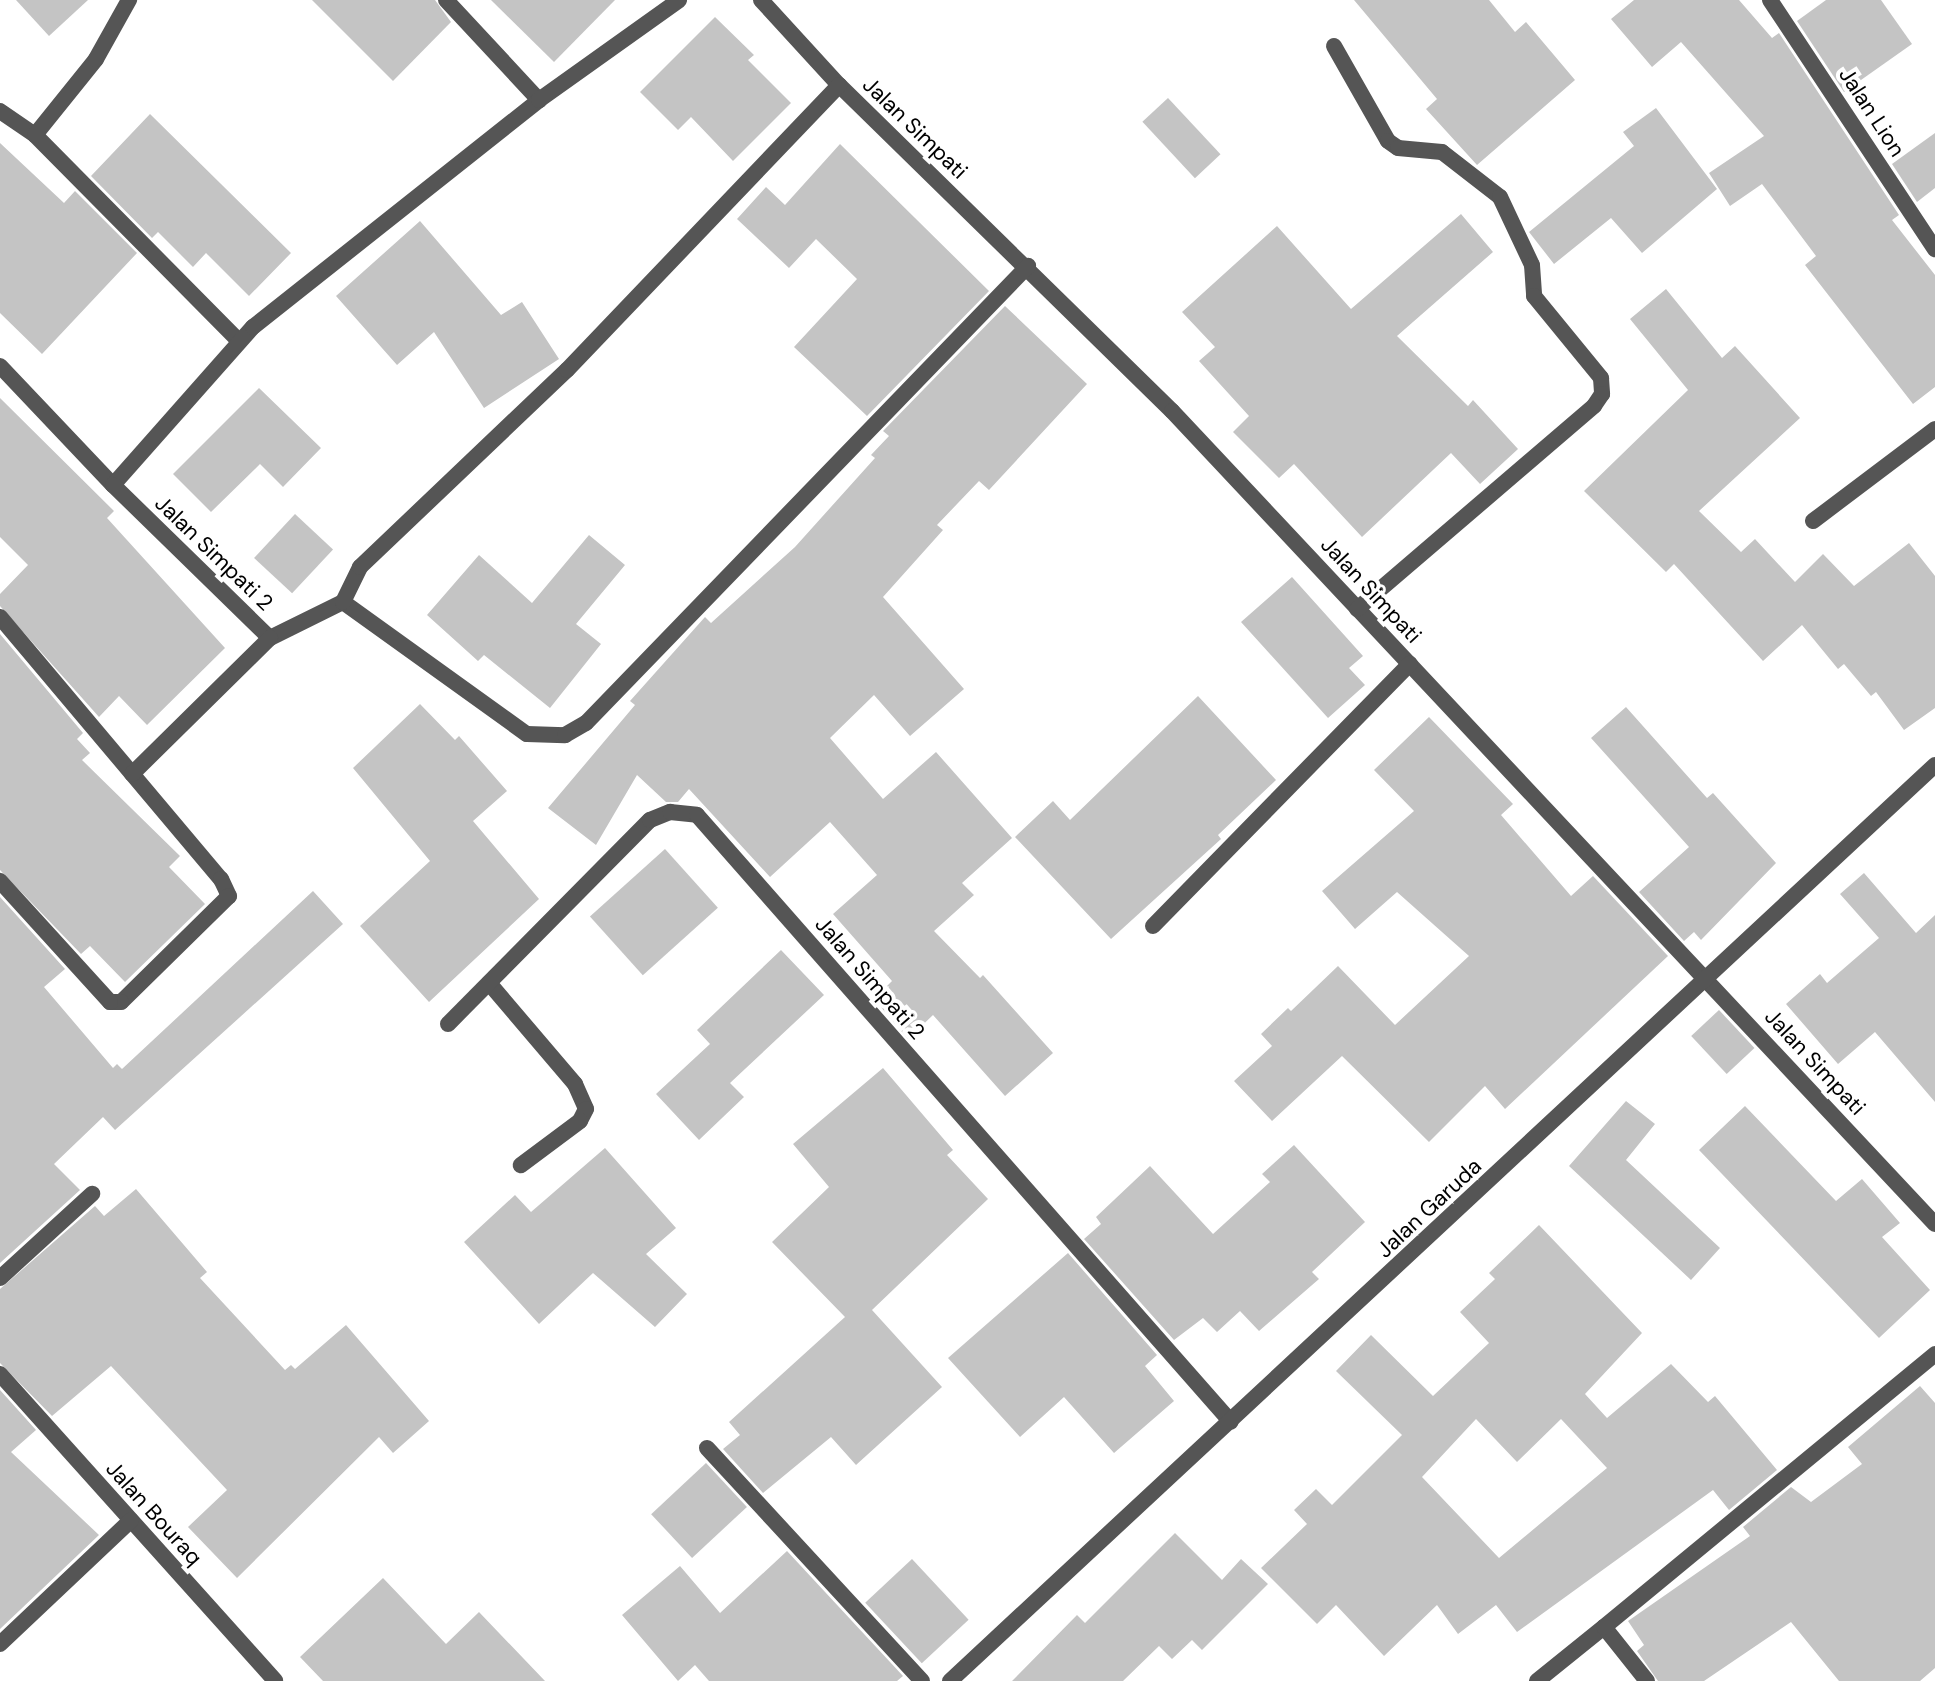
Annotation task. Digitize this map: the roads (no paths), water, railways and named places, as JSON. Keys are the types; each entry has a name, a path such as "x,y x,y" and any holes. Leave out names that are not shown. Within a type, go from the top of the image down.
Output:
{"street":[{"path":"35,135 96,59 129,0"},
{"path":"446,0 539,100"},
{"path":"113,485 239,341 539,100 679,0"},
{"name":"Jalan Simpati","path":"761,0 839,85 1028,266 1410,664 1935,1224"},
{"name":"Jalan Lion","path":"1770,0 1935,249"},
{"path":"1334,46 1388,141 1398,148 1442,152 1500,197 1532,265 1534,296 1601,378 1602,394 1594,406 1357,609"},
{"path":"839,85 567,370 360,567 343,602 527,734 565,735 586,723 1028,266"},
{"path":"0,111 35,135 239,341"},
{"name":"Jalan Simpati 2","path":"0,366 113,485 270,638 343,602"},
{"path":"1813,521 1935,429"},
{"path":"0,617 221,879 229,896 121,1002 101,998 0,881"},
{"path":"132,774 270,638"},
{"path":"1153,926 1410,664"},
{"name":"Jalan Garuda","path":"950,1681 1935,765"},
{"name":"Jalan Simpati 2","path":"448,1024 650,820 670,812 697,815 1231,1422"},
{"path":"489,983 575,1084 586,1109 580,1121 521,1165"},
{"path":"0,1278 92,1194"},
{"path":"1537,1681 1935,1354"},
{"name":"Jalan Bouraq","path":"0,1374 275,1681"},
{"path":"707,1448 922,1681"},
{"path":"0,1644 131,1520"},
{"path":"1604,1627 1647,1681"}]}
